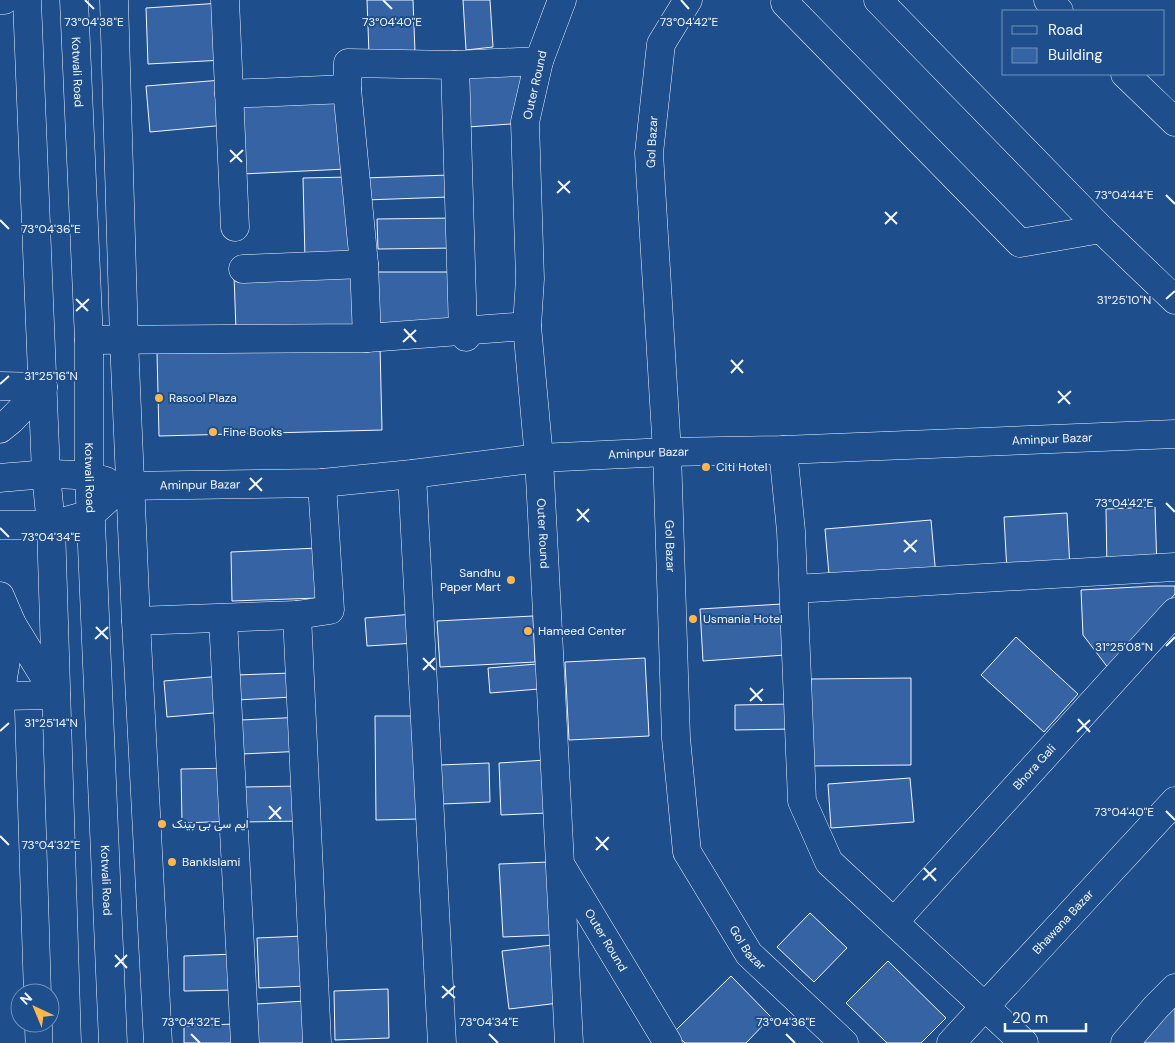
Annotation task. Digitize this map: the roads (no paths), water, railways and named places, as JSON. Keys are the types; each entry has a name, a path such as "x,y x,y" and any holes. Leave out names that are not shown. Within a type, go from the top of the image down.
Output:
{"street":[{"path":"26,0 46,474 51,525 67,1043"},
{"name":"Kotwali Road","path":"74,0 90,340 89,475 113,1043"},
{"path":"114,0 124,340 126,485 136,621 158,1043"},
{"path":"225,0 235,228"},
{"name":"Outer Round","path":"562,0 539,61 525,122 530,279 527,326 539,458 560,864 668,1043"},
{"name":"Gol Bazar","path":"688,0 661,44 649,153 667,452 676,738 687,852 749,954 844,1043"},
{"path":"787,0 785,3 1020,243 1101,229"},
{"path":"878,0 1101,229 1174,296"},
{"path":"1048,0 1059,10"},
{"path":"367,338 364,264 347,89 348,63 455,65 539,61"},
{"path":"455,65 464,334"},
{"path":"1126,75 1175,122"},
{"path":"229,94 347,89"},
{"path":"243,269 364,264"},
{"path":"90,340 367,338 464,334 527,326"},
{"path":"0,386 43,386"},
{"path":"0,429 43,386"},
{"name":"Aminpur Bazar","path":"0,478 46,474 89,475 126,485 322,483 539,458 1175,434"},
{"path":"783,450 791,531 802,801 829,862 1024,1043"},
{"path":"412,474 442,1043"},
{"path":"136,621 297,615 330,610 322,483"},
{"path":"0,526 51,525 91,514 126,485"},
{"path":"794,589 1175,567"},
{"path":"0,596 12,624 56,695"},
{"name":"Bhora Gali","path":"894,922 1175,612"},
{"path":"297,615 317,1043"},
{"path":"223,618 245,1043"},
{"path":"11,1043 0,696 12,624"},
{"path":"0,696 56,695"},
{"name":"Bhawana Bazar","path":"951,1043 1175,801"},
{"path":"560,864 569,1043"},
{"path":"1126,1043 1156,1007 1175,988"}],"place":[{"name":"Rasool Plaza","path":"159,398"},
{"name":"Fine Books","path":"213,432"},
{"name":"Citi Hotel","path":"706,467"},
{"name":"Sandhu Paper Mart","path":"511,580"},
{"name":"Usmania Hotel","path":"693,619"},
{"name":"Hameed Center","path":"528,631"},
{"name":"ایم سی بی بینک","path":"162,824"},
{"name":"BankIslami","path":"172,862"}]}
